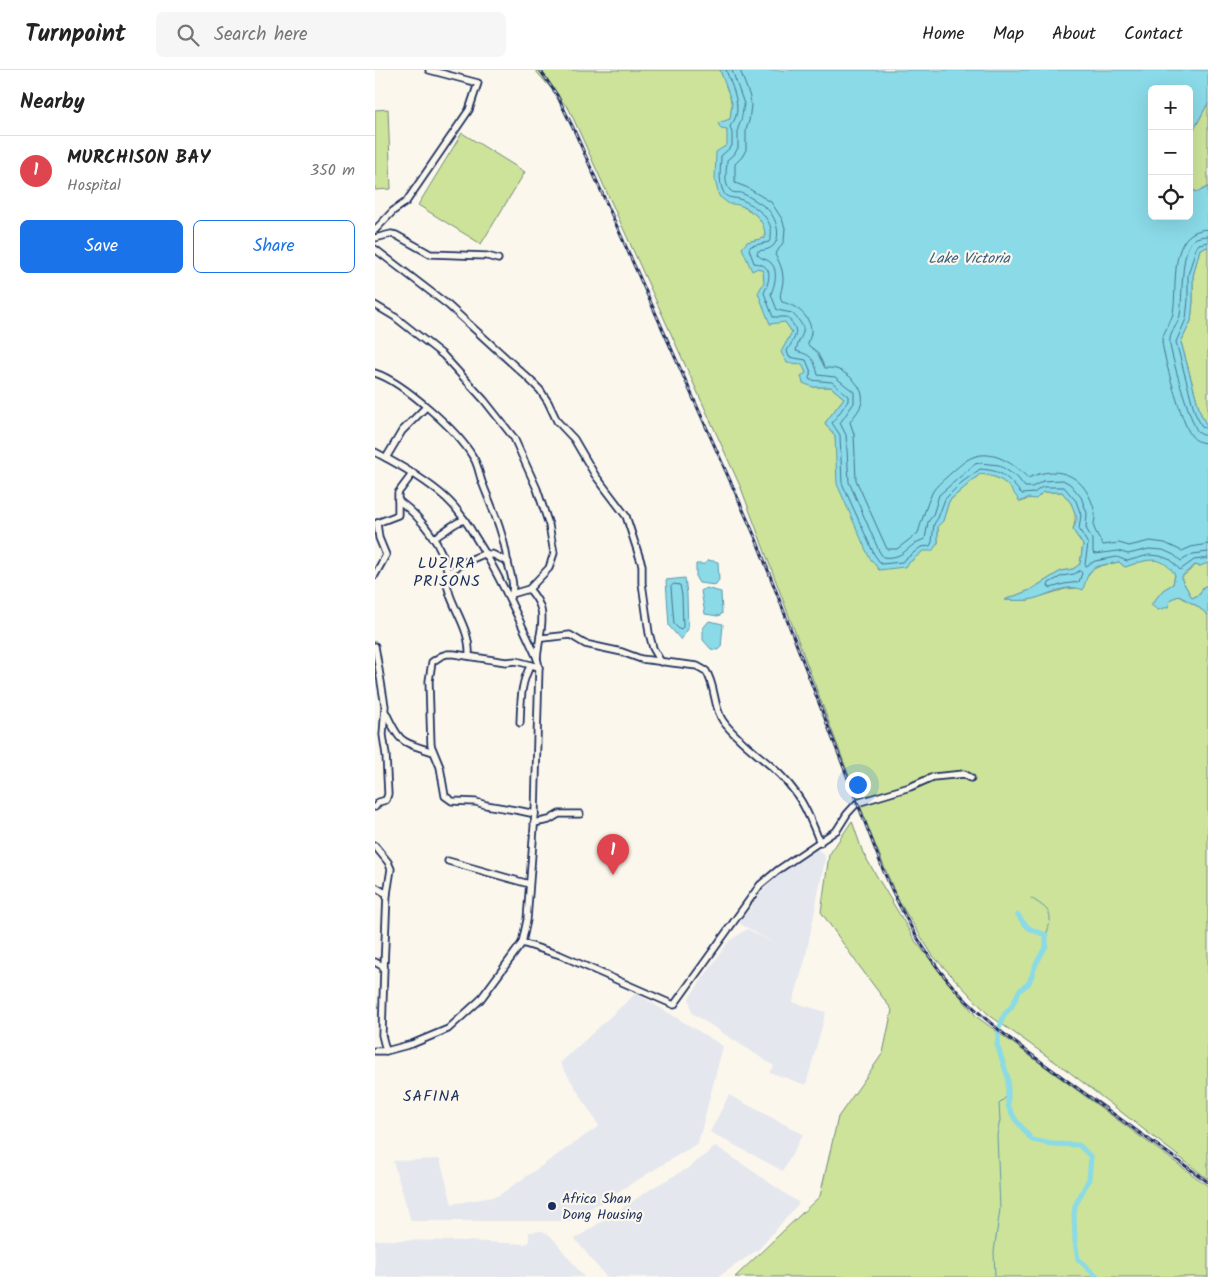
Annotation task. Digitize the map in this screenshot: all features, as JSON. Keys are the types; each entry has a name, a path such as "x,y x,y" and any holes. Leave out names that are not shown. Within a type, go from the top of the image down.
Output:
{"street":[{"path":"375,230 393,211 406,202 469,110 478,84 429,70"},
{"path":"375,238 391,234 430,254 487,256 498,259"},
{"path":"375,249 448,305 528,378 540,390 557,420 575,439 595,475 627,516 642,565 642,582 649,633 653,648 661,662"},
{"path":"375,305 395,317 443,355 515,438 537,490 554,546 549,568 529,589 511,596"},
{"path":"375,372 386,376 400,385 426,407 465,444 474,458 501,529 512,578 511,596"},
{"path":"386,458 402,431 426,407"},
{"path":"375,452 413,473 447,499 465,520 511,596 539,667 535,814 527,920 522,943 494,983 448,1029 411,1044 386,1051 375,1051"},
{"path":"375,575 386,555 379,538 377,524 398,515 399,490 413,473"},
{"path":"398,500 422,520 445,563 446,582 469,641 469,656"},
{"path":"433,538 443,534 460,521 465,520"},
{"path":"447,575 467,561 487,555 492,554 508,562"},
{"path":"445,563 454,571"},
{"path":"529,589 537,598 542,613 537,658"},
{"path":"540,636 543,638 570,635 585,644 622,652 641,659 697,666 706,671 712,684 722,720 773,768 800,798 807,810 820,843"},
{"path":"375,646 385,712 383,734 388,794 386,800 379,802 375,807"},
{"path":"535,814 521,810 486,806 476,802 450,801 444,794 440,767 433,752 428,691 431,666 436,658 447,654 506,662 515,661 539,667"},
{"path":"519,723 522,686 525,675 531,665"},
{"path":"385,712 397,737 408,744 433,752"},
{"path":"522,943 567,958 674,1005 760,885 778,870 837,830 857,803 910,787 933,777 965,774 971,778"},
{"path":"534,823 549,820 559,814 580,814"},
{"path":"375,846 390,866 387,894 382,1035 386,1051"},
{"path":"448,861 529,884"},
{"path":"375,888 387,894"},
{"path":"375,962 384,967"}],"shaded area":[{"path":"815,848 824,854 825,859 805,960 793,1002 826,1012 806,1085 769,1072 774,1066 692,1013 689,998 729,941 747,929 777,945 739,923 761,893 785,867"},
{"path":"636,993 723,1046 698,1143 570,1221 411,1221 393,1161 440,1159 452,1204 498,1196 599,1126 560,1063"},
{"path":"729,1095 803,1134 783,1171 710,1132"},
{"path":"716,1146 799,1203 759,1249 718,1277 606,1277 575,1239 654,1187 690,1167"},
{"path":"542,1231 551,1236 584,1277 375,1277 375,1240 524,1244 529,1243 529,1232"}],"green space":[{"path":"535,70 720,70 731,99 730,121 727,130 737,203 757,216 764,225 765,238 748,242 758,268 763,271 764,279 774,303 792,332 782,352 802,363 813,387 831,387 844,398 825,423 835,436 837,454 904,567 923,551 938,543 938,526 943,520 949,501 980,474 988,475 1004,482 1021,502 1043,492 1062,492 1074,509 1073,530 1083,545 1080,564 1073,569 1061,571 1030,590 1005,600 1029,600 1065,589 1077,588 1090,572 1104,565 1119,562 1125,567 1146,560 1159,560 1170,567 1175,574 1173,584 1163,590 1151,605 1179,596 1208,615 1208,1179 1068,1071 989,1015 933,956 898,900 870,832 741,488 569,109"},
{"path":"1208,103 1208,187 1198,192 1193,190 1193,131"},
{"path":"388,109 391,189 375,190 375,110"},
{"path":"462,133 525,172 481,244 418,205"},
{"path":"1208,247 1208,429 1200,412 1181,342 1191,321 1193,276 1200,249"},
{"path":"1208,563 1208,585 1203,587 1200,594 1192,598 1181,578 1196,565 1200,566"},
{"path":"852,821 863,853 916,942 977,1017 1208,1186 1208,1277 735,1277 820,1196 838,1117 883,1053 892,1010 821,912 829,855"}],"water":[{"name":"Lake Victoria","path":"720,70 1208,70 1208,103 1193,131 1193,85 1148,85 1148,220 1193,220 1193,190 1198,192 1208,187 1208,247 1200,249 1193,276 1191,321 1181,342 1200,412 1208,429 1208,563 1200,566 1195,565 1181,578 1192,598 1200,594 1203,587 1208,585 1208,615 1179,596 1171,599 1168,607 1158,610 1151,605 1163,590 1173,584 1175,575 1164,563 1153,560 1125,567 1119,562 1098,566 1088,575 1083,590 1070,588 1028,600 1004,600 1030,590 1061,571 1073,569 1080,564 1083,545 1073,530 1077,518 1071,503 1062,492 1043,492 1036,499 1027,498 1020,502 1004,482 988,475 980,474 949,501 943,521 938,526 938,543 932,551 923,551 904,567 879,570 869,557 837,484 835,436 825,423 844,398 831,387 813,387 803,383 801,376 806,373 802,364 787,363 781,352 792,332 785,322 770,324 758,293 764,282 763,271 758,268 752,271 742,248 747,242 765,238 763,225 755,214 743,206 729,204 719,196 715,180 716,152 727,145 727,130 721,129 718,123 730,119 732,103"},
{"path":"708,560 718,562 719,580 715,585 699,583 696,578 696,564 705,564"},
{"path":"685,578 688,629 681,640 669,626 666,580"},
{"path":"706,588 721,592 722,614 718,616 705,614 701,591"},
{"path":"709,621 723,624 721,648 717,650 711,649 703,640 703,628"}],"waterway":[{"path":"1031,898 1049,912 1050,921 1046,935"},
{"path":"1000,1026 1004,1015 1012,1006 1019,991 1029,983 1036,964 1046,946 1046,935 1030,928 1018,915"},
{"path":"999,1031 997,1044 1008,1078 1008,1106 1015,1119 1032,1140 1052,1144 1079,1145 1091,1157 1089,1179 1075,1206 1075,1242 1078,1259 1097,1277"},
{"path":"995,1277 994,1252 1000,1209 997,1135 1000,1120 999,1104 1008,1095"}],"railway":[{"path":"540,70 557,95 574,130 756,539 884,872 912,930 929,957 975,1010 1035,1058 1208,1182"}],"place":[{"name":"MURCHISON BAY","path":"613,875"},
{"name":"Africa Shan Dong Housing","path":"552,1206"}],"district":[{"name":"LUZIRA PRISONS","path":"447,571"},
{"name":"SAFINA","path":"432,1095"}]}
